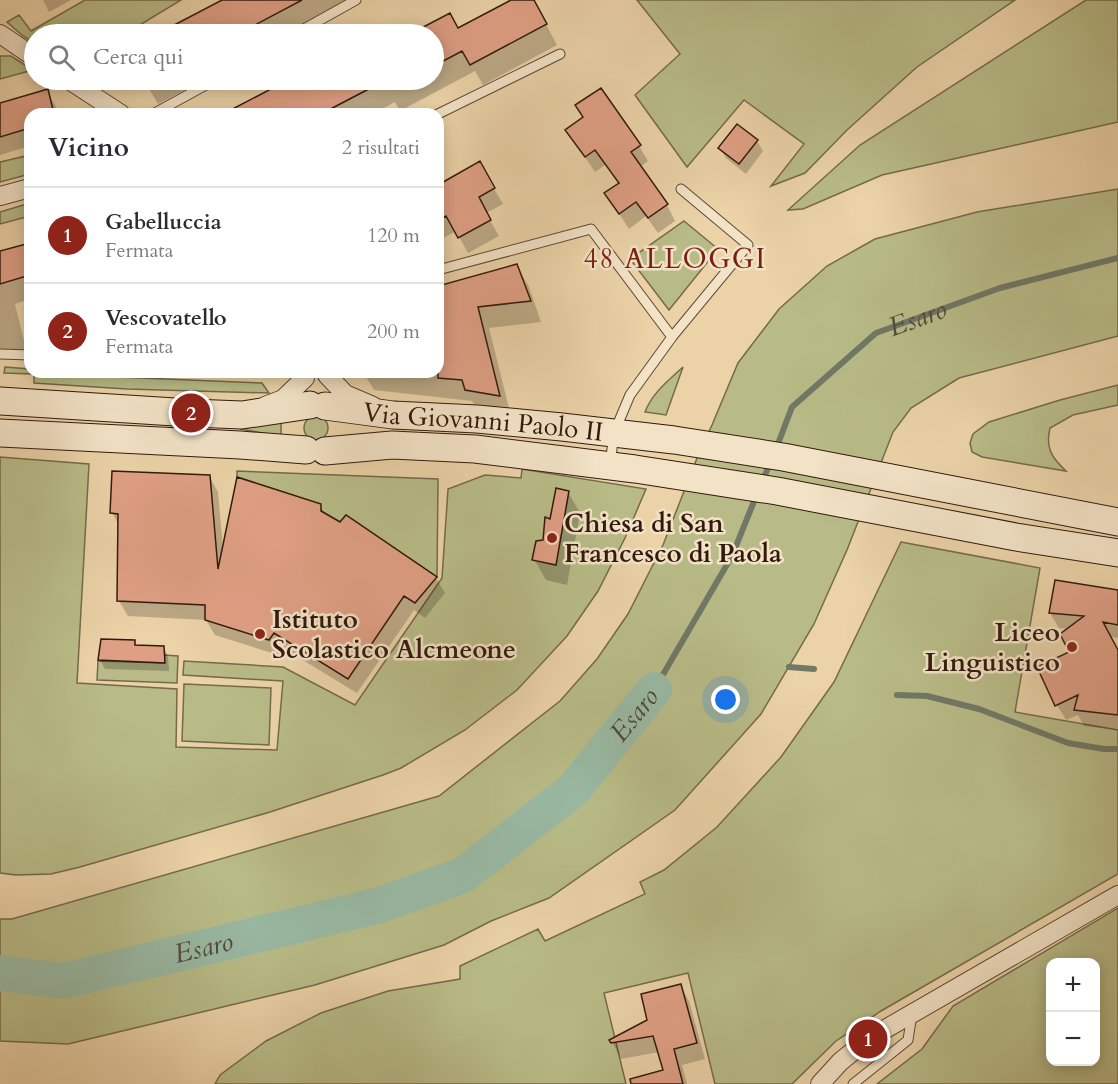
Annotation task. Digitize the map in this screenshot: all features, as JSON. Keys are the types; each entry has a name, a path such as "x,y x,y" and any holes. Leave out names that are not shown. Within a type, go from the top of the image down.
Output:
{"street":[{"path":"0,34 24,50"},
{"path":"84,90 112,108"},
{"path":"0,196 24,190"},
{"path":"242,415 283,399 300,378"},
{"path":"308,378 315,381 323,378"},
{"path":"331,378 345,394 393,415"},
{"name":"Via Giovanni Paolo II","path":"0,401 242,415 318,406 393,415 477,419 561,427 674,440 783,457 1118,522"},
{"path":"318,406 332,409 340,421 340,436 331,448 315,451 300,445 294,431 294,422 303,409 318,406"},
{"name":"Via Giovanni Paolo II","path":"0,433 315,451 392,445 475,449 777,491 1016,537 1118,553"},
{"path":"820,1084 840,1062 868,1039 1118,895"}],"lane":[{"path":"313,24 356,0"},
{"path":"444,111 560,54"},
{"path":"164,108 197,90"},
{"path":"623,468 630,395 672,337 748,245 681,189"},
{"path":"444,268 591,229 672,337"},
{"path":"0,354 24,355"},
{"path":"853,1084 908,1040 912,1014"}],"green space":[{"path":"85,0 181,0 141,24 43,24"},
{"path":"637,0 1015,0 917,67 847,130 805,173 771,186 804,144 744,100 687,167 635,95 680,54"},
{"path":"1086,0 1118,0 1118,122 882,175 803,209 788,210 860,145"},
{"path":"19,15 26,24 24,37 7,22"},
{"path":"0,56 11,56 24,64 24,72 0,79"},
{"path":"24,156 24,176 0,182 0,162"},
{"path":"1118,189 1118,336 959,378 911,408 893,432 847,550 814,624 761,714 675,810 549,898 491,921 444,945 315,985 68,1044 0,1041 0,919 12,919 439,796 560,701 597,659 628,614 663,545 738,363 779,309 827,266 875,239 977,212"},
{"path":"24,205 24,218 0,224 0,212"},
{"path":"684,221 718,249 669,310 630,259"},
{"path":"5,367 24,369 24,374 4,373"},
{"path":"683,367 666,415 645,412 656,393"},
{"path":"34,378 141,378 262,383 269,393 127,389 34,383"},
{"path":"1118,385 1118,405 1073,415 1050,428 1049,447 1057,462 1066,471 982,457 972,452 970,443 973,434 989,422"},
{"path":"316,416 321,417 327,423 327,433 321,439 316,440 311,439 305,433 304,428 305,423 311,417"},
{"path":"281,422 281,436 240,429"},
{"path":"0,457 89,464 77,683 177,689 176,747 277,750 283,681 183,675 184,661 283,667 355,705 442,578 448,489 485,475 521,478 522,469 646,489 625,538 598,591 567,636 517,690 465,730 401,768 270,812 80,867 51,874 16,875 0,873"},
{"path":"237,471 438,479 437,577 346,515 340,522 321,511 320,504 237,477"},
{"path":"901,542 1040,568 1015,712 1118,730 1118,874 881,1011 836,1041 792,1084 715,1084 688,973 604,993 626,1084 215,1084 220,1075 266,1041 321,1013 388,991 460,979 460,966 538,929 545,941 645,894 640,882 664,870 717,827 781,757 834,682"},
{"path":"164,655 178,656 177,683 97,680 98,661 164,663"},
{"path":"184,684 271,688 269,745 182,741"},
{"path":"1118,908 1118,1084 877,1084 922,1049 953,1006"}],"building":[{"path":"222,0 302,0 257,24 176,24"},
{"path":"511,0 534,0 547,24 470,65 462,51 444,61 444,24 429,24 450,13 458,28"},
{"path":"601,88 641,145 631,152 668,204 648,218 636,202 619,214 604,193 619,183 595,150 585,157 565,130 583,117 575,105"},
{"path":"48,90 53,108 24,108 24,130 0,137 0,103"},
{"path":"269,90 367,90 332,108 234,108"},
{"path":"737,124 758,140 739,164 718,148"},
{"path":"480,161 495,188 479,197 491,220 458,238 446,216 444,217 444,182"},
{"path":"24,245 24,277 0,284 0,251"},
{"path":"517,264 531,301 478,307 500,396 465,390 462,380 438,378 444,378 444,284"},
{"path":"112,471 210,475 218,569 237,477 321,504 321,511 340,522 346,515 437,577 415,603 404,596 348,679 274,633 269,640 205,620 205,605 117,601 118,514 110,513"},
{"name":"Chiesa di San Francesco di Paola","path":"556,488 569,491 556,565 532,560 536,541 543,540 545,517 550,519"},
{"path":"1055,580 1118,590 1118,625 1103,622 1118,650 1118,715 1074,710 1078,695 1055,706 1037,667 1069,652 1060,634 1084,616 1049,613"},
{"path":"101,639 135,640 135,645 164,646 165,663 98,660"},
{"path":"681,984 697,1043 674,1049 683,1084 631,1084 630,1079 663,1070 653,1036 611,1043 609,1040 647,1020 641,994"}],"waterway":[{"name":"Esaro","path":"776,449 792,407 876,333 1000,288 1118,258"},
{"name":"Esaro","path":"762,482 771,461"},
{"name":"Esaro","path":"654,690 732,556 757,494"},
{"path":"789,667 814,669"},
{"name":"Esaro","path":"0,973 63,981 377,906 463,875 573,790 654,690"},
{"path":"897,695 927,696 979,709 1068,743 1118,749"}],"place":[{"name":"Vescovatello","path":"191,413"},
{"name":"Chiesa di San Francesco di Paola","path":"552,538"},
{"name":"Istituto Scolastico Alcmeone","path":"260,634"},
{"name":"Liceo Linguistico","path":"1072,647"},
{"name":"Gabelluccia","path":"868,1039"}],"district":[{"name":"48 ALLOGGI","path":"675,259"}]}
